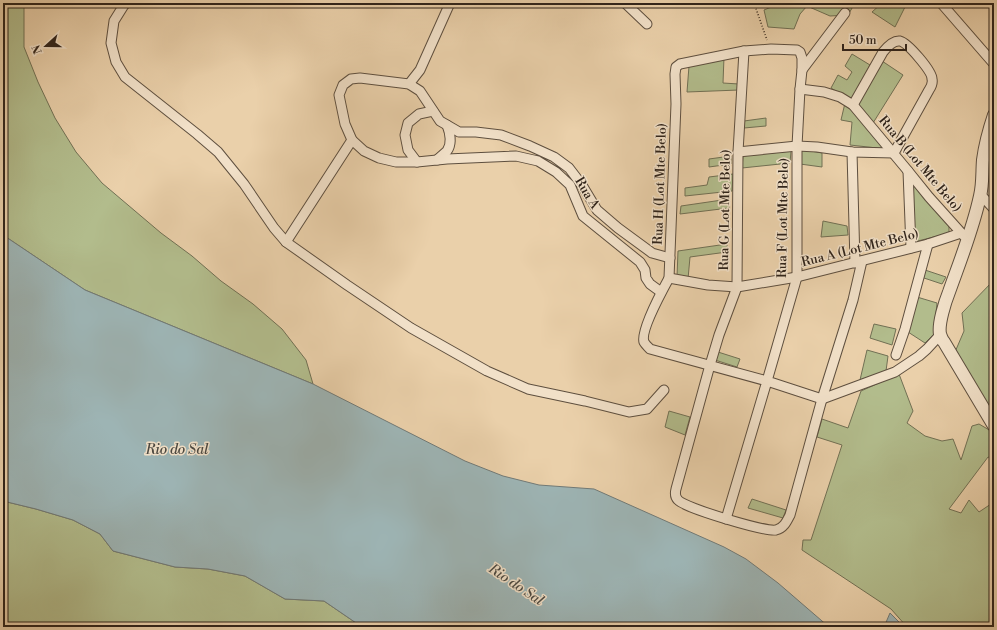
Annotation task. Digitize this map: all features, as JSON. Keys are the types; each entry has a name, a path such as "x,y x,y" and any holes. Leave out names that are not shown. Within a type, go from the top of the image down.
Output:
{"street":[{"path":"126,3 114,20 111,43 116,62 125,77 218,152 244,184 274,228 286,242 411,328 487,371 528,389 629,412 647,410 664,390"},
{"path":"286,242 352,140 345,124 339,95 343,85 351,79 360,78 409,84 420,70 450,3"},
{"path":"625,3 647,24"},
{"path":"942,3 994,64"},
{"path":"802,70 845,13"},
{"path":"738,152 797,146 852,152 894,153 929,90 932,79 930,72 909,47 903,42 898,41 888,46 883,52 853,104 840,97 824,92 800,89"},
{"path":"744,51 771,49"},
{"name":"Rua F (Lot Mte Belo)","path":"726,519 797,277 797,146 802,58 799,52 793,50 771,49"},
{"name":"Rua H (Lot Mte Belo)","path":"670,278 676,67 678,64 682,63 744,51"},
{"name":"Rua G (Lot Mte Belo)","path":"726,519 686,505 678,500 676,489 719,335 737,287 738,152 744,51"},
{"name":"Rua A","path":"409,84 420,91 440,122 459,132 476,132 501,135 554,157 569,168 582,185 597,210 618,228 652,253 670,258"},
{"name":"Rua B (Lot Mte Belo)","path":"853,104 929,197 965,236"},
{"path":"417,162 408,150 405,135 408,123 419,114 433,111"},
{"path":"994,115 983,160 980,194 975,219 965,236 940,325 940,335 994,426"},
{"path":"437,160 447,150 450,139 447,125"},
{"path":"450,139 459,132"},
{"name":"Rua A","path":"352,140 364,151 379,158 396,162 516,156 538,161 556,172 570,185 583,216 640,262 645,270 646,278 650,284 661,292"},
{"path":"447,150 462,158"},
{"path":"726,519 767,530 781,528 788,521 822,398 852,300 858,262 852,152"},
{"path":"908,171 911,248"},
{"path":"980,194 994,209"},
{"name":"Rua A (Lot Mte Belo)","path":"670,278 708,285 737,287 797,277 965,236"},
{"path":"896,355 905,329 928,244"},
{"path":"645,270 652,253"},
{"path":"670,278 661,292 644,331 644,341 650,349 767,381 822,398 895,372 919,356 940,335"}],"path":[{"path":"754,3 771,49"}],"green space":[{"path":"3,3 25,3 24,47 55,118 76,152 102,183 161,233 192,256 221,281 253,304 282,329 306,360 313,384 85,290 3,235"},
{"path":"781,3 855,3 848,15 830,16 807,6 800,14 794,29 768,27 764,10"},
{"path":"882,3 908,3 895,27 872,12"},
{"path":"852,54 870,65 852,101 831,88 838,75 847,80 852,72 845,66"},
{"path":"724,57 723,83 739,84 739,90 687,92 689,66"},
{"path":"882,61 903,75 873,123 857,105"},
{"path":"845,103 886,149 850,145 852,122 841,120"},
{"path":"766,118 766,126 744,128 744,121"},
{"path":"800,149 822,153 822,167 800,164"},
{"path":"791,151 790,163 742,168 743,156"},
{"path":"731,156 731,164 709,167 709,159"},
{"path":"733,174 732,191 685,196 685,188 707,185 709,177"},
{"path":"912,183 949,225 949,233 914,242"},
{"path":"729,199 729,208 680,214 681,206"},
{"path":"823,221 847,226 848,235 821,237"},
{"path":"727,244 727,252 690,257 688,279 677,277 678,251"},
{"path":"925,270 946,277 942,284 921,277"},
{"path":"994,280 994,416 955,352 964,331 962,313"},
{"path":"917,297 937,303 934,334 925,343 908,332"},
{"path":"874,324 896,329 892,345 870,338"},
{"path":"867,350 888,356 886,371 860,380"},
{"path":"718,352 740,359 737,367 715,360"},
{"path":"899,374 913,411 907,423 925,436 942,441 953,439 961,460 972,426 979,424 991,431 994,436 994,459 988,457 949,509 961,513 969,500 979,512 994,502 994,627 907,627 891,609 802,550 803,540 811,540 842,445 817,437 822,419 848,428 861,391"},
{"path":"669,411 690,417 685,435 665,427"},
{"path":"752,499 786,510 783,518 748,508"},
{"path":"3,501 73,520 100,534 113,551 175,567 208,569 245,576 285,599 324,601 362,627 3,627"}],"water":[{"name":"Rio do Sal","path":"3,235 85,290 313,384 465,461 503,476 539,485 594,489 724,547 746,559 778,583 829,627 362,627 324,601 285,599 245,576 208,569 175,567 113,551 100,534 73,520 3,501"},
{"path":"890,613 904,627 884,627"}]}
